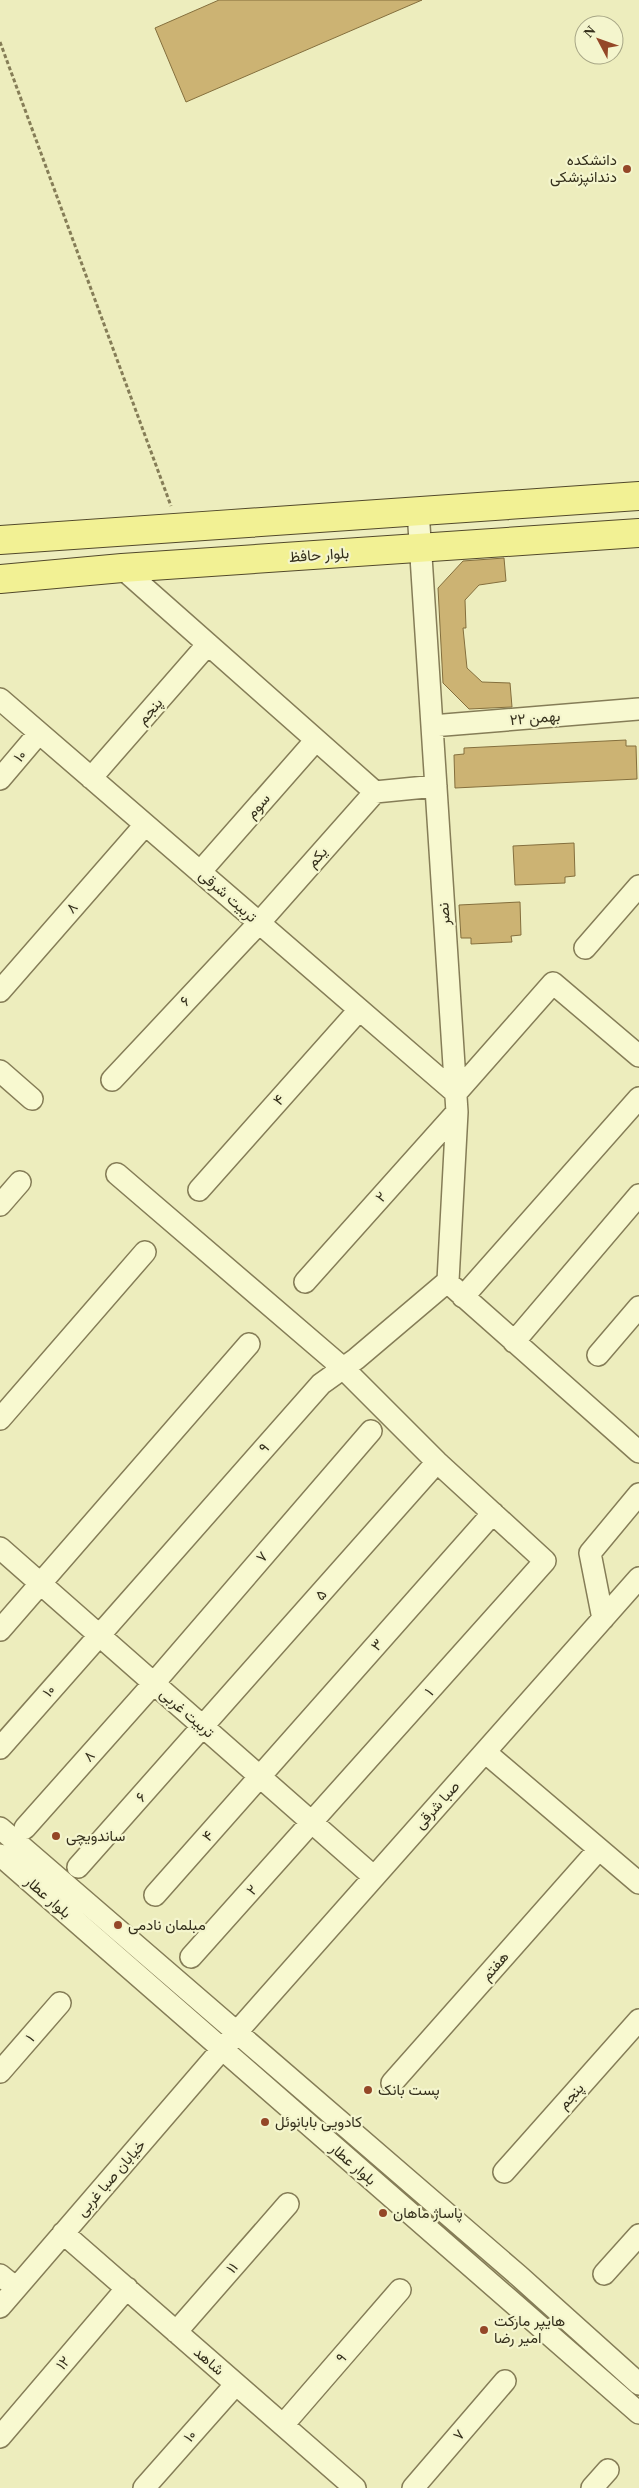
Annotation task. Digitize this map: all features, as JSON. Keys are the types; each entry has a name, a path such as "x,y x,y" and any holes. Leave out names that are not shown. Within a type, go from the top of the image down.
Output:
{"main road":[{"path":"0,540 178,526 639,496"},
{"name":"بلوار حافظ","path":"0,579 122,568 639,533"}],"street":[{"name":"نصر","path":"418,510 457,1103 448,1281"},
{"path":"122,568 375,792 436,786"},
{"name":"پنجم","path":"91,778 208,644"},
{"name":"تربیت شرقی","path":"0,699 359,1010 457,1103"},
{"name":"۲۲ بهمن","path":"432,726 639,709"},
{"name":"۱۰","path":"0,779 39,733"},
{"name":"سوم","path":"200,872 316,740"},
{"name":"یکم","path":"258,923 375,792"},
{"name":"۸","path":"0,991 145,824"},
{"path":"585,948 639,886"},
{"name":"۶","path":"112,1080 258,923"},
{"name":"۲","path":"306,1282 457,1103 553,983 639,1056"},
{"name":"۴","path":"199,1190 359,1010"},
{"path":"0,1070 32,1099"},
{"path":"462,1298 639,1098"},
{"path":"116,1174 343,1368 437,1462 493,1513"},
{"path":"0,1205 20,1182"},
{"path":"514,1342 639,1195"},
{"path":"0,1419 145,1252"},
{"path":"448,1281 462,1298 639,1452"},
{"name":"۹","path":"98,1635 321,1384 448,1281"},
{"path":"598,1355 639,1308"},
{"path":"0,1630 249,1344"},
{"name":"۷","path":"154,1683 371,1431"},
{"name":"۵","path":"204,1728 437,1462"},
{"path":"603,1619 590,1552 639,1494"},
{"name":"۱","path":"312,1823 545,1561 493,1513"},
{"name":"۳","path":"260,1777 493,1513"},
{"name":"تربیت غربی","path":"0,1548 374,1877"},
{"name":"صبا شرقی","path":"236,2033 639,1578"},
{"name":"۱۰","path":"0,1748 98,1635"},
{"name":"۸","path":"25,1828 154,1683"},
{"name":"۶","path":"78,1867 204,1728"},
{"path":"485,1752 639,1884"},
{"name":"۴","path":"156,1895 260,1777"},
{"name":"۲","path":"191,1957 312,1823"},
{"name":"بلوار عطار","path":"0,1828 519,2276 639,2384"},
{"name":"هفتم","path":"392,2083 598,1849"},
{"name":"بلوار عطار","path":"0,1855 639,2413"},
{"name":"۱","path":"0,2072 60,2004"},
{"name":"پنجم","path":"504,2172 639,2020"},
{"name":"خیابان صبا غربی","path":"0,2306 8,2282 63,2233 236,2033"},
{"name":"۱۱","path":"176,2332 288,2204"},
{"name":"شاهد","path":"63,2233 283,2426 341,2484"},
{"path":"604,2274 639,2234"},
{"name":"۱۲","path":"0,2437 127,2288"},
{"name":"۹","path":"283,2426 400,2290"},
{"name":"۷","path":"412,2488 505,2381"},
{"name":"۱۰","path":"144,2488 236,2384"},
{"path":"592,2488 608,2470"}],"path":[{"path":"0,42 178,526"}],"building":[{"path":"219,0 422,0 186,102 155,28"},
{"path":"504,558 506,581 479,585 465,600 466,628 463,628 467,668 482,682 510,683 512,707 469,709 443,683 438,588 463,561"},
{"path":"626,740 626,746 636,746 637,779 455,788 454,755 464,754 464,748"},
{"path":"574,843 575,876 565,877 565,883 515,885 513,846"},
{"path":"520,902 521,935 511,936 512,942 471,944 471,938 461,938 459,905"}],"place":[{"name":"دانشکده دندانپزشکی","path":"627,169"},
{"name":"ساندویچی","path":"56,1836"},
{"name":"مبلمان نادمی","path":"118,1925"},
{"name":"پست بانک","path":"368,2090"},
{"name":"کادویی بابانوئل","path":"265,2122"},
{"name":"پاساژ ماهان","path":"383,2213"},
{"name":"هایپر مارکت امیر رضا","path":"484,2330"}]}
